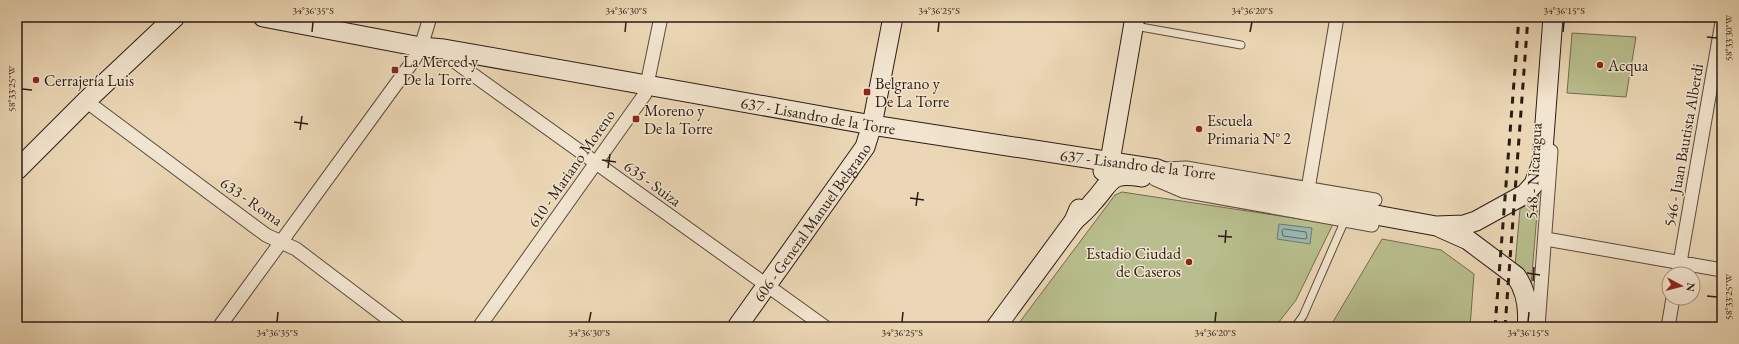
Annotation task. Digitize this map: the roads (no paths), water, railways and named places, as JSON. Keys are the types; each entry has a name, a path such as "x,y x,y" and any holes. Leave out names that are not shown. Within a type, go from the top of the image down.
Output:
{"street":[{"path":"17,170 86,101 175,17"},
{"name":"637 - Lisandro de la Torre","path":"263,17 421,47 444,49 872,125 1110,161 1156,174 1183,192 1372,225"},
{"path":"219,327 413,61 421,47 430,17"},
{"name":"610 - Mariano Moreno","path":"479,327 645,94 661,17"},
{"name":"606 - General Manuel Belgrano","path":"737,327 865,146 872,125 893,17"},
{"path":"1308,189 1337,17"},
{"path":"996,327 1074,221 1093,203 1105,185 1115,177 1127,174 1156,174 1436,226 1464,225 1476,221 1525,194 1534,184 1542,163 1553,17"},
{"name":"548 - Nicaragua","path":"1538,327 1546,239 1559,17"},
{"path":"1074,221 1084,198 1110,161 1134,22"},
{"name":"546 - Juan Bautista Alberdi","path":"1679,266 1722,22"},
{"name":"635 - Suiza","path":"444,49 454,62 825,327"},
{"name":"633 - Roma","path":"86,101 266,235 296,249 399,327"},
{"name":"637 - Lisandro de la Torre","path":"1156,174 1186,168 1375,200"},
{"path":"1436,226 1468,240 1516,276 1521,284 1526,298 1527,327"},
{"path":"1546,239 1670,266"},
{"path":"1701,269 1722,270"},
{"path":"1668,327 1672,306"}],"lane":[{"path":"1134,22 1241,45"},
{"path":"1295,327 1303,316 1345,220"}],"water":[{"path":"1279,224 1312,228 1310,244 1277,239"}],"railway":[{"path":"1495,327 1519,17"},
{"path":"1505,327 1528,17"}],"place":[{"name":"Acqua","path":"1600,65"},
{"name":"La Merced y De la Torre","path":"395,70"},
{"name":"Cerrajería Luis","path":"36,80"},
{"name":"Belgrano y De La Torre","path":"867,92"},
{"name":"Moreno y De la Torre","path":"636,119"},
{"name":"Escuela Primaria N° 2","path":"1199,129"},
{"name":"Estadio Ciudad de Caseros","path":"1189,262"}]}
